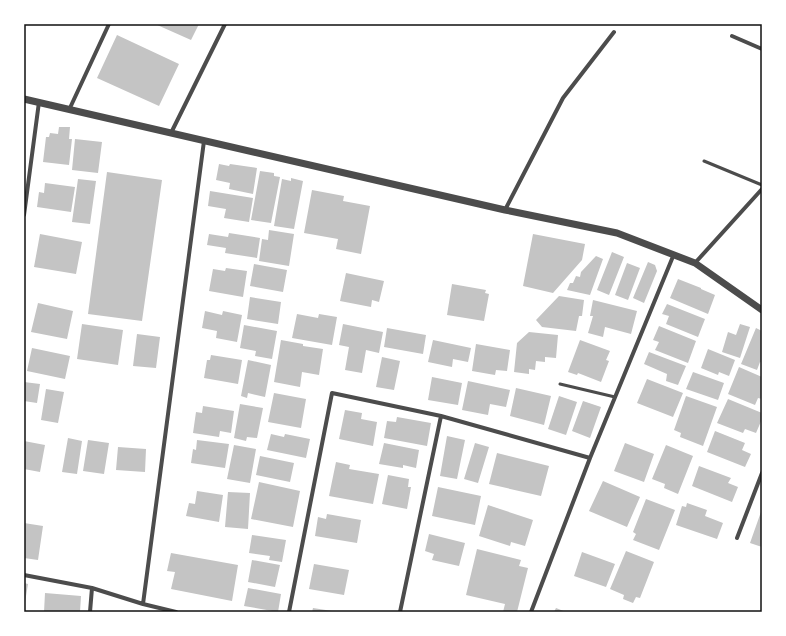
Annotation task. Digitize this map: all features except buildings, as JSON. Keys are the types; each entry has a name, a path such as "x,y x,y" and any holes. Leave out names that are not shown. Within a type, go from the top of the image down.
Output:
{"street":[{"path":"69,110 109,24"},
{"path":"171,132 225,24"},
{"path":"505,210 563,98 614,32"},
{"path":"732,36 762,49"},
{"path":"24,99 505,210 617,233 695,263 762,310"},
{"path":"24,215 39,102"},
{"path":"143,604 204,141"},
{"path":"695,263 762,189"},
{"path":"531,612 590,458 674,254"},
{"path":"289,612 332,393 441,416 590,458"},
{"path":"400,612 441,416"},
{"path":"737,538 760,484 762,474"},
{"path":"24,575 92,588 143,604 176,612"},
{"path":"90,612 92,588"}],"lane":[{"path":"704,161 762,185"},
{"path":"560,384 615,397"}]}
